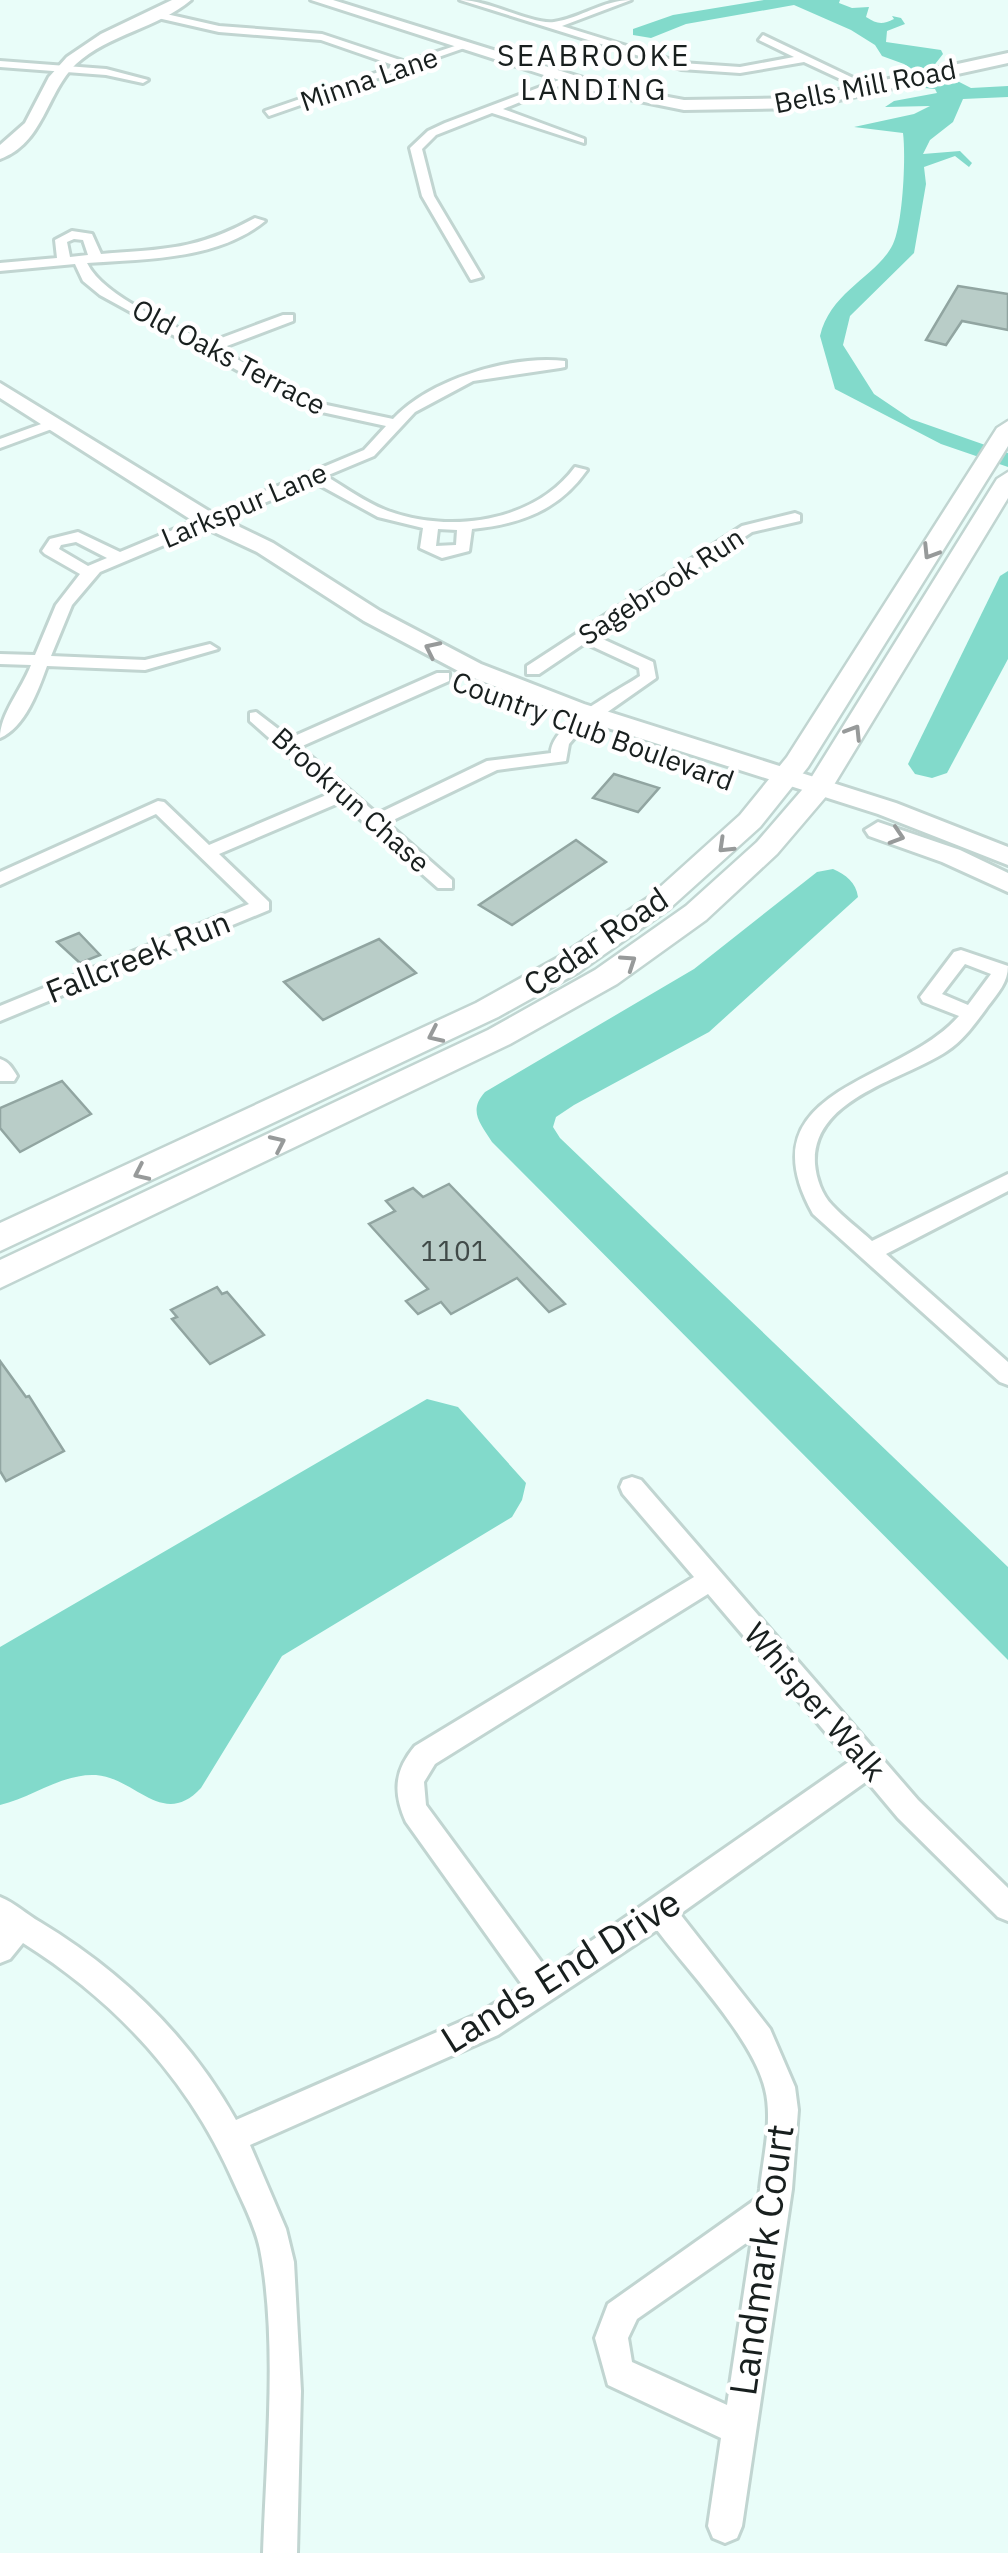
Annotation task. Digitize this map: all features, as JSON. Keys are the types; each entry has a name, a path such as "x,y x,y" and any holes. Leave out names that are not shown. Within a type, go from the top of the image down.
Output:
{"main road":[{"name":"Cedar Road","path":"0,1238 460,1024 542,980 660,903 717,854 779,786 1005,433"},
{"name":"Cedar Road","path":"0,1275 555,1007 630,962 696,912 748,867 812,796 1007,480"}],"street":[{"path":"0,154 32,126 62,69 94,44 184,0"},
{"name":"Bells Mill Road","path":"324,0 571,80 641,98 711,107 791,104 1008,58"},
{"path":"466,0 695,68 755,69 806,58"},
{"path":"552,26 626,0"},
{"path":"153,14 219,29 322,37 406,66"},
{"path":"763,38 868,88"},
{"name":"Minna Lane","path":"269,113 468,44"},
{"path":"0,64 106,72 143,80"},
{"path":"476,277 454,249 415,157 416,148 432,132 571,80"},
{"path":"493,109 580,141"},
{"path":"0,267 207,247 259,221"},
{"path":"72,261 61,240 77,234 88,237 96,259"},
{"name":"Old Oaks Terrace","path":"72,261 105,292 314,406 396,424"},
{"path":"208,348 288,318"},
{"name":"Larkspur Lane","path":"88,573 369,453 410,409 473,375 560,364"},
{"name":"Country Club Boulevard","path":"0,389 209,521 240,531 431,649 585,722"},
{"path":"0,444 55,423"},
{"path":"315,476 384,514 431,524 466,525 531,511 568,488 580,470"},
{"name":"Sagebrook Run","path":"532,670 748,529 795,518"},
{"name":"Country Club Boulevard","path":"209,521 222,538 328,614 443,676 812,796 940,826 1008,856"},
{"path":"431,524 428,548 442,553 464,548 466,525"},
{"path":"0,733 16,716 74,588 88,573 54,554 50,547 62,538 78,537 119,558"},
{"path":"374,822 493,765 560,757 560,743 648,678 650,672 640,661 584,636"},
{"path":"0,659 144,665 210,648"},
{"path":"289,745 443,676"},
{"name":"Brookrun Chase","path":"256,716 445,884"},
{"path":"208,852 344,794"},
{"name":"Country Club Boulevard","path":"812,796 1008,884"},
{"name":"Fallcreek Run","path":"0,878 158,806 262,906 0,1014"},
{"path":"971,1013 941,1046 834,1104 815,1121 805,1138 802,1173 821,1208 1008,1375"},
{"path":"870,1252 1008,1182"},
{"name":"Whisper Walk","path":"632,1487 950,1854 1008,1907"},
{"path":"544,1990 416,1812 409,1783 416,1765 710,1580"},
{"name":"Lands End Drive","path":"230,2138 437,2050 544,1990 870,1763"},
{"name":"Landmark Court","path":"660,1912 742,2013 775,2073 783,2110 774,2206 725,2526"},
{"path":"5,1927 55,1945 116,1990 182,2061 230,2138 274,2242 285,2340 280,2553"},
{"path":"740,2429 620,2372 610,2338 612,2322 626,2308 774,2206"}],"shaded area":[{"path":"764,0 840,0 839,3 852,8 869,7 866,17 877,22 890,21 892,16 901,18 905,24 887,31 886,42 941,50 943,54 932,68 971,88 1008,86 1008,97 963,99 953,122 930,140 923,154 960,151 972,163 969,167 955,156 924,167 926,184 914,253 850,316 843,345 874,394 911,419 1008,453 1008,467 941,444 835,389 820,336 834,307 886,256 899,221 903,133 854,127 914,114 930,106 885,107 894,101 937,93 935,89 914,87 928,79 882,56 875,45 851,30 794,5 686,24 651,38 633,35 633,29 673,15"},
{"path":"1008,571 1008,659 947,773 932,778 915,774 908,764 1000,576"},
{"path":"833,869 850,880 858,897 709,1032 574,1105 556,1117 553,1127 560,1138 1008,1567 1008,1660 492,1142 478,1117 477,1105 485,1092 694,969 817,872"},
{"path":"427,1399 458,1407 526,1483 512,1517 282,1656 201,1788 187,1799 162,1803 110,1778 84,1775 0,1805 0,1647"}],"building":[{"path":"958,286 1008,294 1008,330 962,321 946,345 926,340"},
{"path":"614,774 659,788 638,812 593,798"},
{"path":"576,840 606,862 512,925 479,905"},
{"path":"79,933 100,955 80,963 57,942"},
{"path":"379,939 416,973 323,1020 284,982"},
{"path":"62,1081 91,1114 20,1152 0,1128 0,1108"},
{"path":"449,1184 565,1304 549,1312 517,1278 451,1314 441,1302 418,1314 406,1301 428,1289 369,1224 395,1211 386,1201 413,1188 423,1197"},
{"path":"217,1287 222,1294 227,1292 264,1335 210,1364 172,1319 177,1317 171,1310"},
{"path":"0,1361 29,1396 64,1451 6,1481 0,1471"}],"district":[{"name":"SEABROOKE LANDING","path":"594,73"}]}
